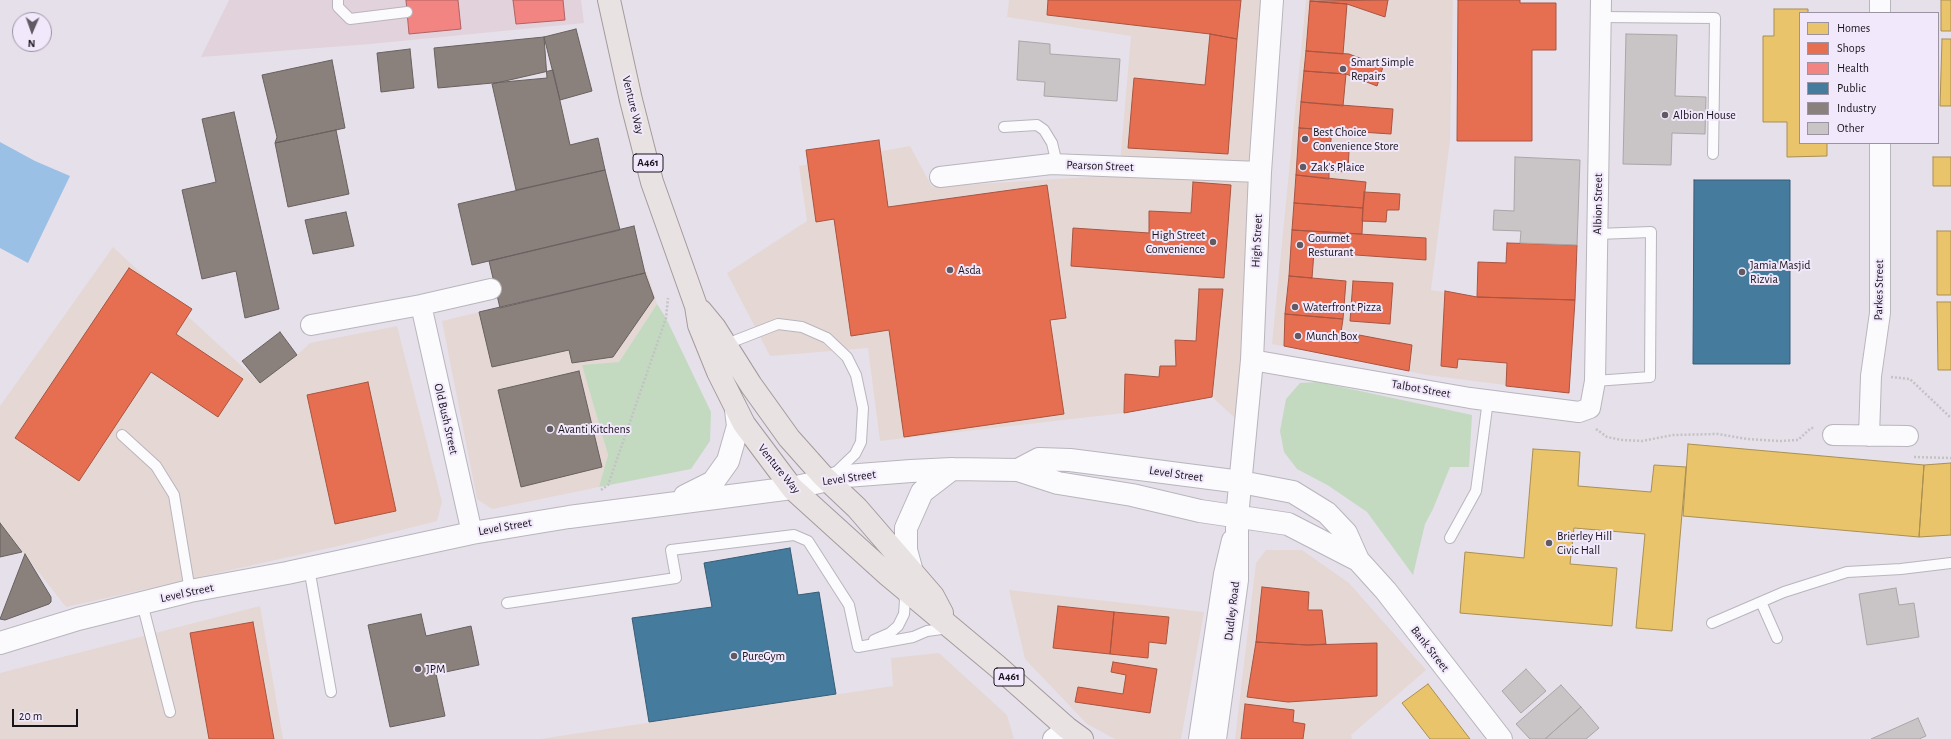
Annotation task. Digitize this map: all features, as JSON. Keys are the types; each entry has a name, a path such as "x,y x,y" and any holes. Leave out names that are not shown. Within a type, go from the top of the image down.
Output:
{"main road":[{"name":"Venture Way","path":"611,6 631,100 652,182 696,306 715,328 718,348 736,410 752,435 792,488 906,579"},
{"name":"Venture Way","path":"718,348 751,385 789,438 827,480 857,508 906,579 950,628 997,666 1070,736"}],"street":[{"name":"High Street","path":"1241,482 1252,360 1260,172 1272,0"},
{"path":"1880,0 1880,12"},
{"name":"Albion Street","path":"1590,408 1595,381 1601,9"},
{"name":"Parkes Street","path":"1869,436 1871,376 1880,313 1880,144"},
{"name":"Pearson Street","path":"940,177 1057,164 1260,172"},
{"path":"311,324 420,305 491,289"},
{"name":"Old Bush Street","path":"420,305 472,533"},
{"name":"Talbot Street","path":"1252,360 1488,400 1579,412 1590,408"},
{"path":"669,504 713,482 728,461 738,426 736,410"},
{"path":"1826,432 1869,436 1908,436"},
{"name":"Level Street","path":"1018,470 1038,459 1070,460 1241,482"},
{"path":"906,579 906,528 922,492 952,468"},
{"name":"Level Street","path":"0,643 78,619 190,591 309,568 472,533 569,516 792,488 846,476 952,468 1018,470 1058,483 1132,495 1200,511 1237,516"},
{"name":"Dudley Road","path":"1215,739 1237,580 1237,516 1241,482"},
{"name":"Bank Street","path":"1241,482 1294,492 1327,513 1346,533 1358,560 1386,591 1501,739"},
{"path":"1199,739 1224,574 1237,516"},
{"name":"Bank Street","path":"1237,516 1288,524 1358,560"}],"lane":[{"path":"338,0 338,7 350,19 407,12"},
{"path":"1601,9 1715,18 1713,154"},
{"path":"1004,127 1037,125 1044,130 1052,144 1057,164"},
{"path":"1595,381 1650,376 1651,232 1597,234"},
{"path":"718,348 778,324 802,327 828,338 847,357 856,375 863,408 861,442 855,454 827,480"},
{"path":"1450,538 1476,491 1488,400"},
{"path":"122,435 156,466 174,495 190,591"},
{"path":"507,603 676,578 671,550 794,535 808,541 849,605 858,647"},
{"path":"1712,623 1784,592 1847,572 1901,569 1951,563"},
{"path":"309,568 331,692"},
{"path":"858,647 890,633 898,626 904,614 906,579"},
{"path":"1761,602 1777,638"},
{"path":"142,603 170,712"},
{"path":"858,647 913,637 927,631 950,628"}],"path":[{"path":"596,494 608,485 666,318 669,295"},
{"path":"1871,376 1910,379 1951,418"},
{"path":"1590,408 1596,429 1607,437 1622,440 1642,440 1673,435 1718,434 1747,439 1798,440 1812,428 1826,432"}],"shaded area":[{"path":"229,0 581,0 584,23 370,44 201,57"},
{"path":"1009,0 1272,0 1246,428 1212,397 1124,413 880,441 868,348 770,356 727,273 807,221 799,166 910,146 932,187 1119,175 1131,36 1007,17"},
{"path":"1306,0 1453,0 1450,140 1431,290 1477,297 1575,300 1569,393 1427,375 1272,344"},
{"path":"113,247 260,383 297,355 310,343 397,326 442,502 437,521 338,546 66,607 0,523 0,406"},
{"path":"647,272 657,304 619,362 583,366 608,455 599,487 492,509 477,499 442,321"},
{"path":"1266,550 1302,550 1349,583 1426,670 1351,735 1352,739 1235,739 1256,563"},
{"path":"1009,590 1204,612 1181,739 1115,739 1087,724 1025,659"},
{"path":"260,606 283,739 0,739 0,673"},
{"path":"939,653 1007,715 1014,739 540,739 893,686 891,658"}],"green space":[{"path":"657,304 666,318 711,412 710,441 691,469 599,487 608,455 582,365 619,362"},
{"path":"1318,382 1472,415 1469,467 1450,467 1433,509 1425,524 1413,575 1367,512 1329,486 1297,469 1284,452 1280,431 1286,399 1300,383"}],"water":[{"path":"0,142 35,161 70,176 28,263 0,248"}],"building: Homes":[{"path":"1941,0 1951,0 1951,31 1941,31"},
{"path":"1774,9 1808,9 1808,12 1799,12 1799,144 1827,144 1827,156 1787,157 1787,122 1763,122 1763,36 1774,36"},
{"path":"1942,39 1951,39 1951,106 1940,106"},
{"path":"1933,157 1951,157 1951,186 1933,186"},
{"path":"1937,231 1951,231 1951,295 1937,295"},
{"path":"1937,302 1951,302 1951,370 1938,370"},
{"path":"1688,444 1924,465 1919,537 1683,516"},
{"name":"Brierley Hill Civic Hall","path":"1533,449 1580,452 1578,486 1651,492 1654,465 1686,467 1672,631 1636,628 1645,534 1574,528 1570,564 1617,568 1612,626 1460,613 1465,552 1524,558"},
{"path":"1951,463 1951,535 1919,537 1924,465"},
{"path":"1428,684 1470,739 1430,739 1402,703"}],"building: Shops":[{"path":"1048,0 1241,0 1237,39 1210,34 1047,15"},
{"path":"1388,0 1385,17 1347,4 1310,1"},
{"path":"1458,0 1520,0 1520,3 1556,3 1556,50 1532,50 1532,141 1457,141"},
{"path":"1310,1 1347,4 1343,54 1306,51"},
{"path":"1210,34 1237,39 1228,154 1128,148 1134,78 1205,85"},
{"name":"Smart Simple Repairs","path":"1306,51 1349,54 1383,67 1377,86 1346,74 1304,71"},
{"path":"1304,71 1346,74 1343,106 1301,102"},
{"path":"1301,102 1393,109 1391,134 1299,128"},
{"path":"1299,128 1332,130 1330,149 1349,151 1348,172 1329,171 1329,179 1296,175"},
{"name":"Asda","path":"879,140 888,207 1047,185 1066,318 1050,320 1064,414 904,437 889,330 851,336 834,219 816,222 806,150"},
{"path":"1296,175 1366,182 1363,208 1294,203"},
{"path":"1193,182 1231,185 1224,278 1071,266 1073,228 1149,233 1149,211 1191,213"},
{"path":"1364,192 1400,194 1399,210 1387,210 1386,222 1362,221"},
{"path":"1294,203 1363,208 1362,234 1292,230"},
{"path":"1292,230 1426,238 1426,260 1314,252 1312,278 1289,276"},
{"path":"1507,243 1577,245 1575,300 1477,297 1478,262 1506,263"},
{"path":"129,268 192,309 176,334 243,379 218,417 151,372 79,481 15,438"},
{"path":"1289,276 1346,281 1343,319 1285,314"},
{"path":"1353,281 1393,283 1390,324 1350,321"},
{"path":"1199,289 1223,289 1212,397 1124,413 1125,374 1159,377 1160,366 1176,366 1175,340 1196,341"},
{"path":"1445,291 1477,297 1575,300 1569,393 1506,386 1507,363 1458,359 1457,368 1441,366"},
{"path":"1285,314 1343,319 1340,339 1358,343 1359,335 1412,345 1409,371 1284,346"},
{"path":"368,382 396,511 335,524 307,395"},
{"path":"1262,587 1309,592 1308,610 1322,610 1326,644 1307,645 1256,642"},
{"path":"1058,606 1114,612 1110,654 1053,648"},
{"path":"1114,612 1169,617 1166,644 1149,642 1148,658 1110,654"},
{"path":"253,622 274,739 209,739 190,633"},
{"path":"1256,642 1307,645 1377,643 1377,696 1288,702 1247,697"},
{"path":"1113,662 1157,669 1150,713 1075,702 1078,687 1123,694 1126,675 1111,672"},
{"path":"1245,704 1294,710 1293,722 1305,724 1303,739 1241,739"}],"building: Health":[{"path":"406,0 458,0 461,29 409,34"},
{"path":"513,0 563,0 565,20 516,24"}],"building: Public":[{"name":"Jamia Masjid Rizvia","path":"1694,180 1790,180 1790,364 1693,364"},
{"name":"PureGym","path":"790,548 798,595 819,592 836,694 649,722 632,618 712,607 704,563"}],"building: Industry":[{"path":"576,29 592,91 560,100 544,37"},
{"path":"544,37 547,78 438,88 434,48"},
{"path":"410,49 414,88 381,92 377,53"},
{"path":"332,60 345,128 275,143 277,137 262,75"},
{"path":"553,70 570,145 598,138 605,170 516,190 492,84"},
{"path":"234,112 279,309 245,318 236,271 202,279 182,190 216,182 202,119"},
{"path":"336,130 349,194 288,207 275,143"},
{"path":"605,170 620,230 472,265 458,204"},
{"path":"346,212 354,246 313,254 305,220"},
{"path":"634,226 645,273 500,308 489,261"},
{"path":"645,273 654,298 613,357 572,363 569,350 492,367 479,312"},
{"path":"280,332 297,355 260,383 242,361"},
{"name":"Avanti Kitchens","path":"579,371 602,467 521,487 498,390"},
{"path":"0,523 22,552 0,557"},
{"path":"25,554 51,597 51,602 5,620 0,619"},
{"name":"JPM","path":"421,614 426,636 471,626 479,665 436,674 445,716 390,727 368,625"}],"building: Other":[{"name":"Albion House","path":"1626,34 1677,35 1675,96 1706,97 1705,134 1672,133 1671,165 1623,164"},
{"path":"1019,41 1050,44 1050,54 1120,59 1117,101 1044,96 1045,82 1017,80"},
{"path":"1515,157 1580,160 1577,245 1520,243 1521,231 1493,230 1494,210 1514,211"},
{"path":"1896,588 1899,605 1914,603 1919,637 1867,645 1859,594"},
{"path":"1526,669 1546,691 1521,713 1502,691"},
{"path":"1561,685 1581,707 1545,739 1530,739 1516,724"},
{"path":"1581,707 1599,728 1586,739 1545,739"},
{"path":"1918,718 1926,736 1919,739 1871,739"}],"place":[{"name":"Smart Simple Repairs","path":"1343,69"},
{"name":"Albion House","path":"1665,115"},
{"name":"Best Choice Convenience Store","path":"1305,139"},
{"name":"Zak's Plaice","path":"1303,167"},
{"name":"High Street Convenience","path":"1213,242"},
{"name":"Gourmet Resturant","path":"1300,245"},
{"name":"Asda","path":"950,270"},
{"name":"Jamia Masjid Rizvia","path":"1742,272"},
{"name":"Waterfront Pizza","path":"1295,307"},
{"name":"Munch Box","path":"1298,336"},
{"name":"Avanti Kitchens","path":"550,429"},
{"name":"Brierley Hill Civic Hall","path":"1549,543"},
{"name":"PureGym","path":"734,656"},
{"name":"JPM","path":"418,669"}]}
